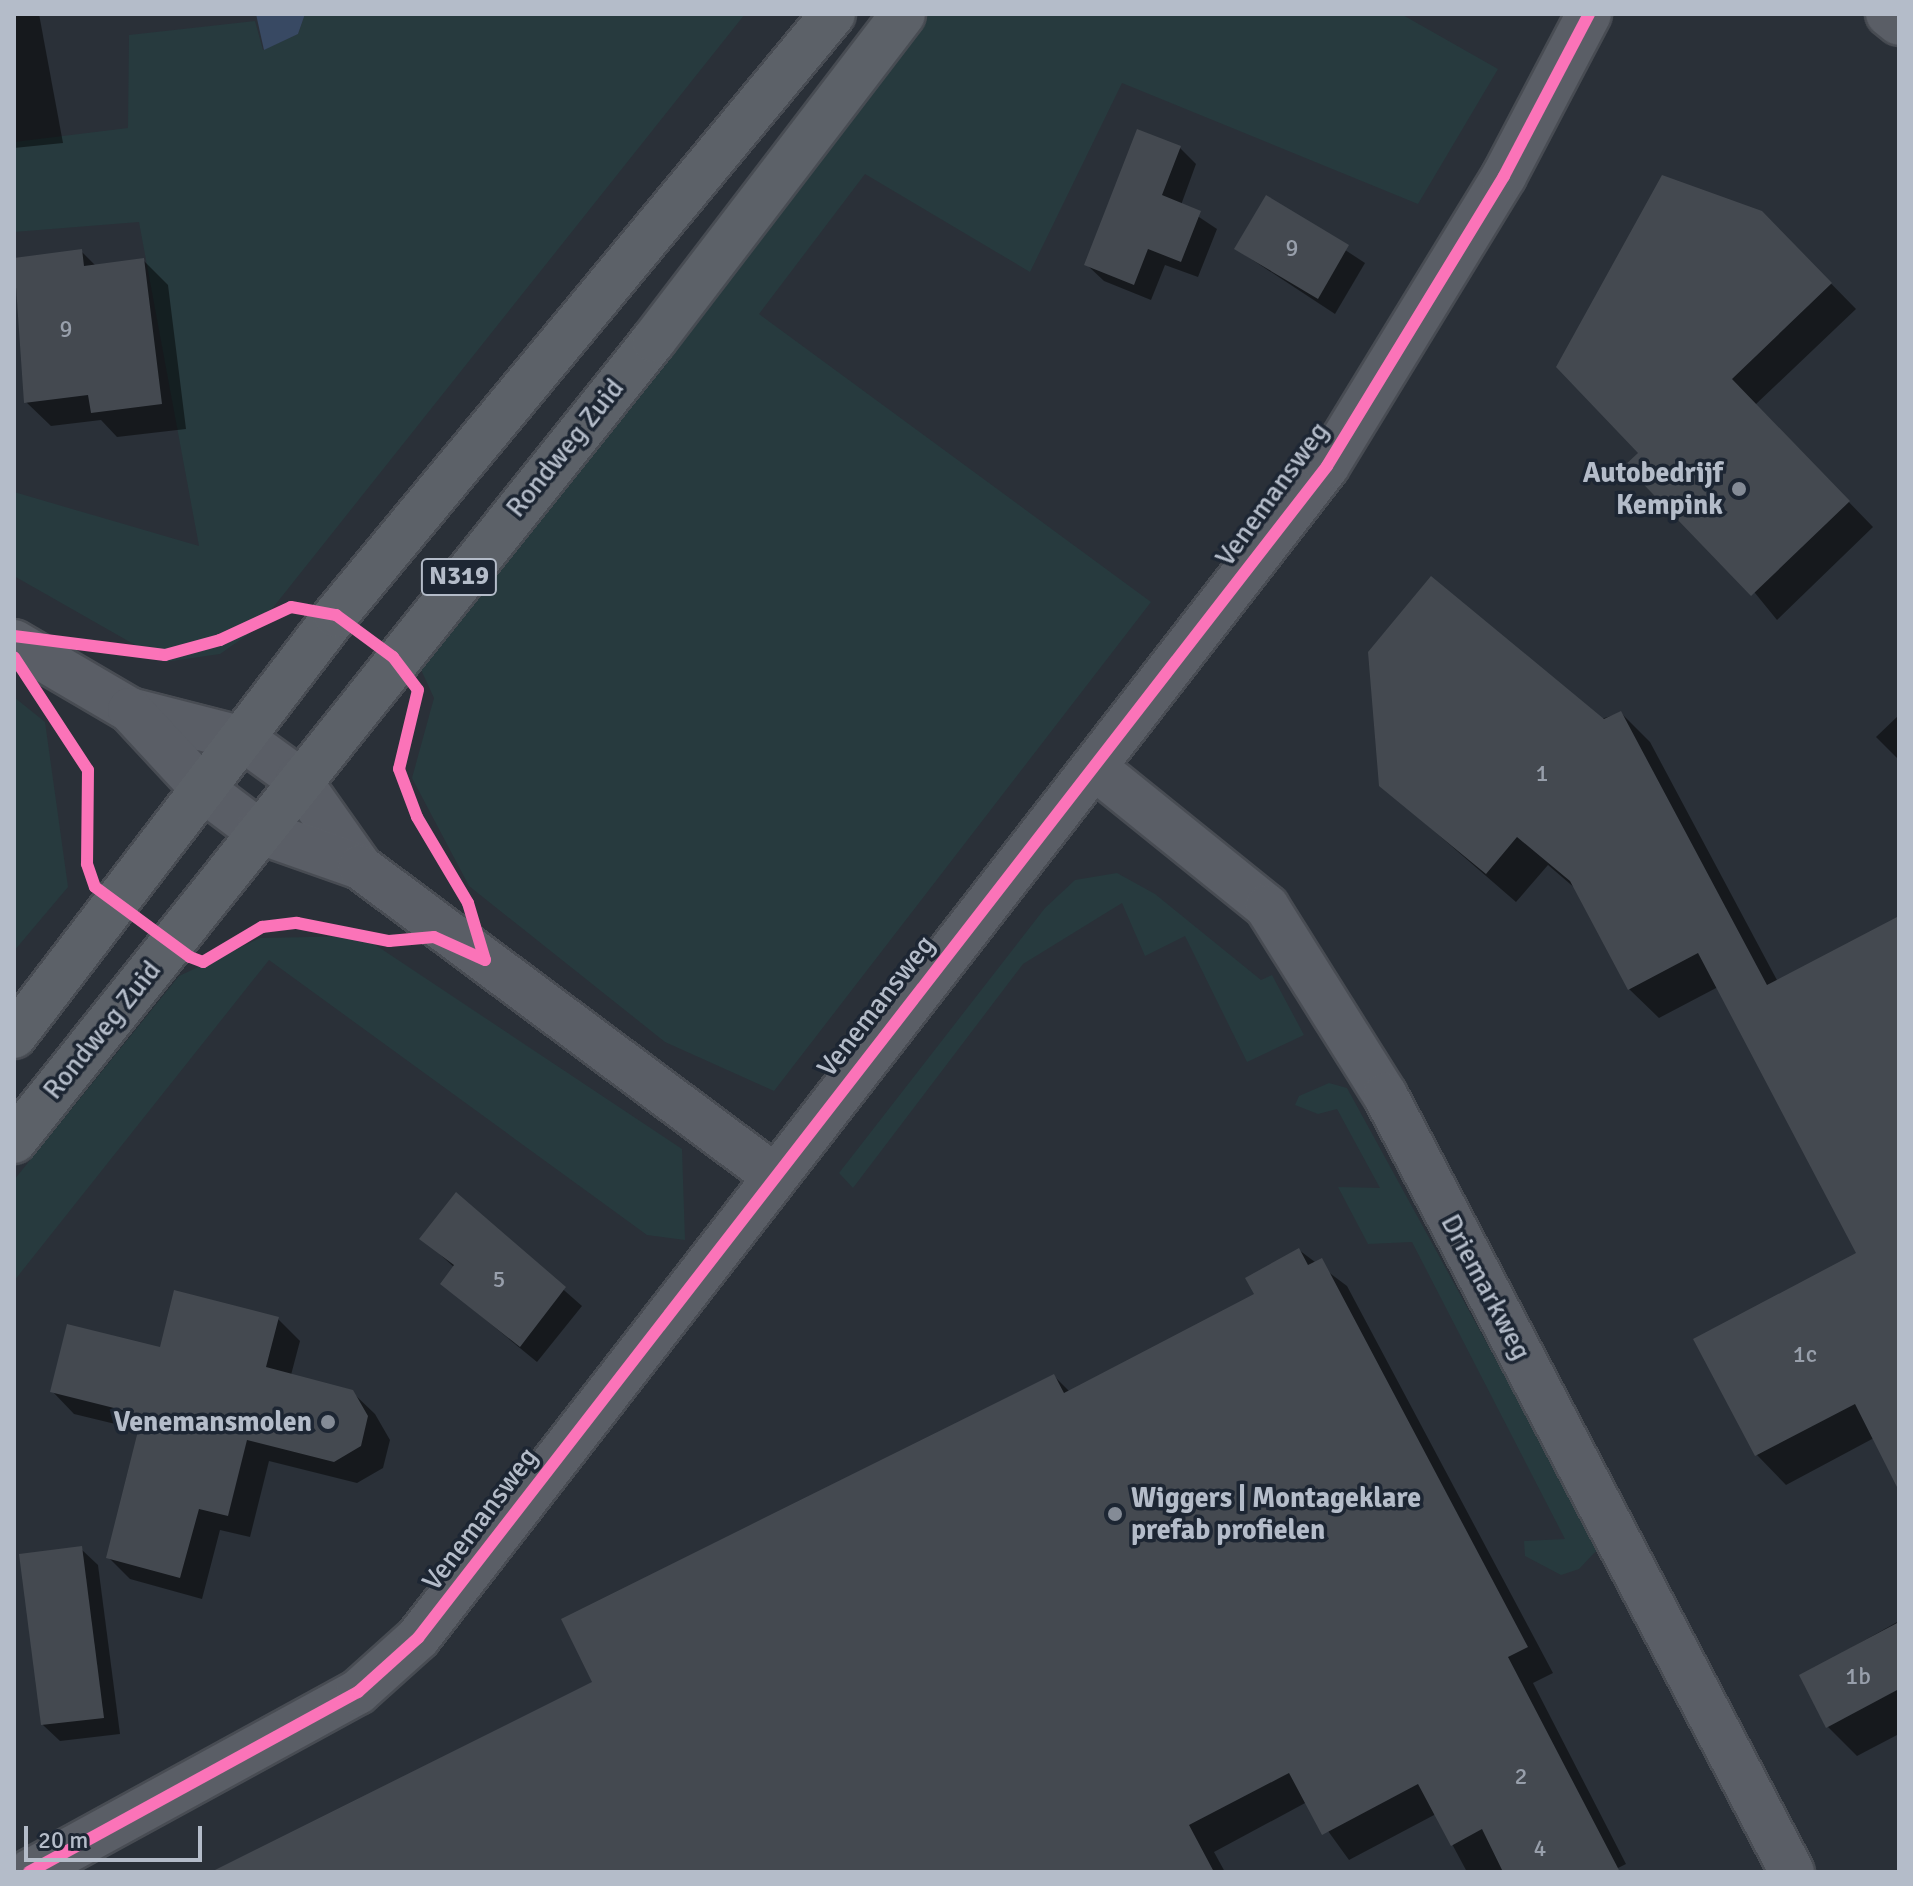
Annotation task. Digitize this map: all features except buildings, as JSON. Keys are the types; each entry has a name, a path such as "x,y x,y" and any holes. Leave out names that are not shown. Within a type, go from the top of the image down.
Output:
{"main road":[{"name":"N319","path":"14,1036 205,791 336,615 833,14"},
{"name":"Rondweg Zuid","path":"14,1141 298,779 654,340 903,14"}],"street":[{"name":"Venemansweg","path":"36,1871 358,1692 418,1638 773,1175 1095,768 1327,466 1504,176 1589,14"},
{"path":"1888,14 1899,23"},
{"path":"14,642 130,710 243,739 298,779 360,867"},
{"path":"130,710 205,791 258,831 360,867 773,1175"},
{"name":"Driemarkweg","path":"1095,768 1267,907 1385,1095 1792,1872"}],"green space":[{"path":"305,14 745,14 256,629 220,654 165,662 14,576 14,492 199,546 139,222 14,232 14,142 128,128 129,35 255,21 263,50 298,34"},
{"path":"923,14 1401,14 1498,69 1418,204 1122,83 1030,272 865,174 759,314 1151,602 774,1091 665,1042 469,886 412,778 434,698 417,661"},
{"path":"14,697 45,722 68,887 14,951"},
{"path":"1117,873 1155,894 1261,980 1272,975 1304,1035 1247,1062 1185,936 1145,956 1122,903 1023,964 853,1188 839,1173 1045,908 1075,880"},
{"path":"362,936 682,1149 685,1240 647,1235 269,960 14,1281 14,1180 179,976 260,938"},
{"path":"1329,1083 1347,1088 1599,1548 1579,1569 1561,1575 1525,1556 1524,1541 1565,1539 1412,1242 1368,1244 1338,1187 1380,1188 1337,1109 1318,1114 1295,1105 1299,1096"}],"water":[{"path":"256,14 305,14 298,34 264,50"}],"cycle path":[{"path":"29,1872 358,1692 418,1638 1327,466 1504,176 1589,14"},
{"path":"14,636 165,655 220,640 291,607 336,615 393,657 418,690 399,769 417,817 468,903 485,960"},
{"path":"14,657 88,770 87,864 95,887 190,957 203,962 262,927 297,923 389,941 434,937 485,960"}],"place":[{"name":"Autobedrijf Kempink","path":"1739,489"},
{"name":"Venemansmolen","path":"328,1422"},
{"name":"Wiggers | Montageklare prefab profielen","path":"1115,1514"}]}
